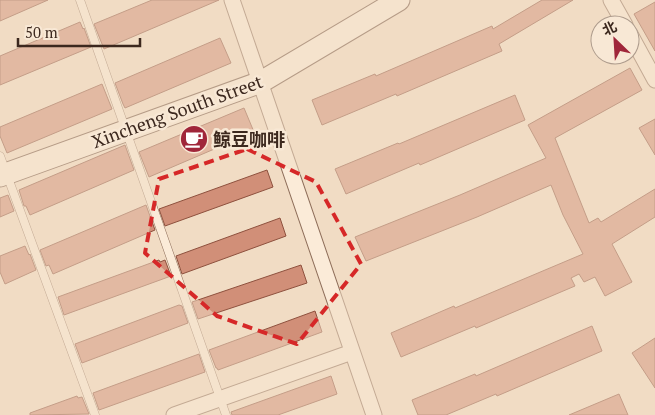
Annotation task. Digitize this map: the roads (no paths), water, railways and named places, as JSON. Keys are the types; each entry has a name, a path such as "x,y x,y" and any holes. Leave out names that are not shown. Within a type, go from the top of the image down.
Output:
{"street":[{"path":"232,0 374,415"},
{"name":"Xincheng South Street","path":"2,169 126,131 261,82 399,0"},
{"path":"611,0 619,15"},
{"path":"640,52 655,80"},
{"path":"174,415 352,352"}],"lane":[{"path":"80,0 226,415"},
{"path":"2,169 95,415"}],"place":[{"name":"鲸豆咖啡","path":"194,139"}]}
